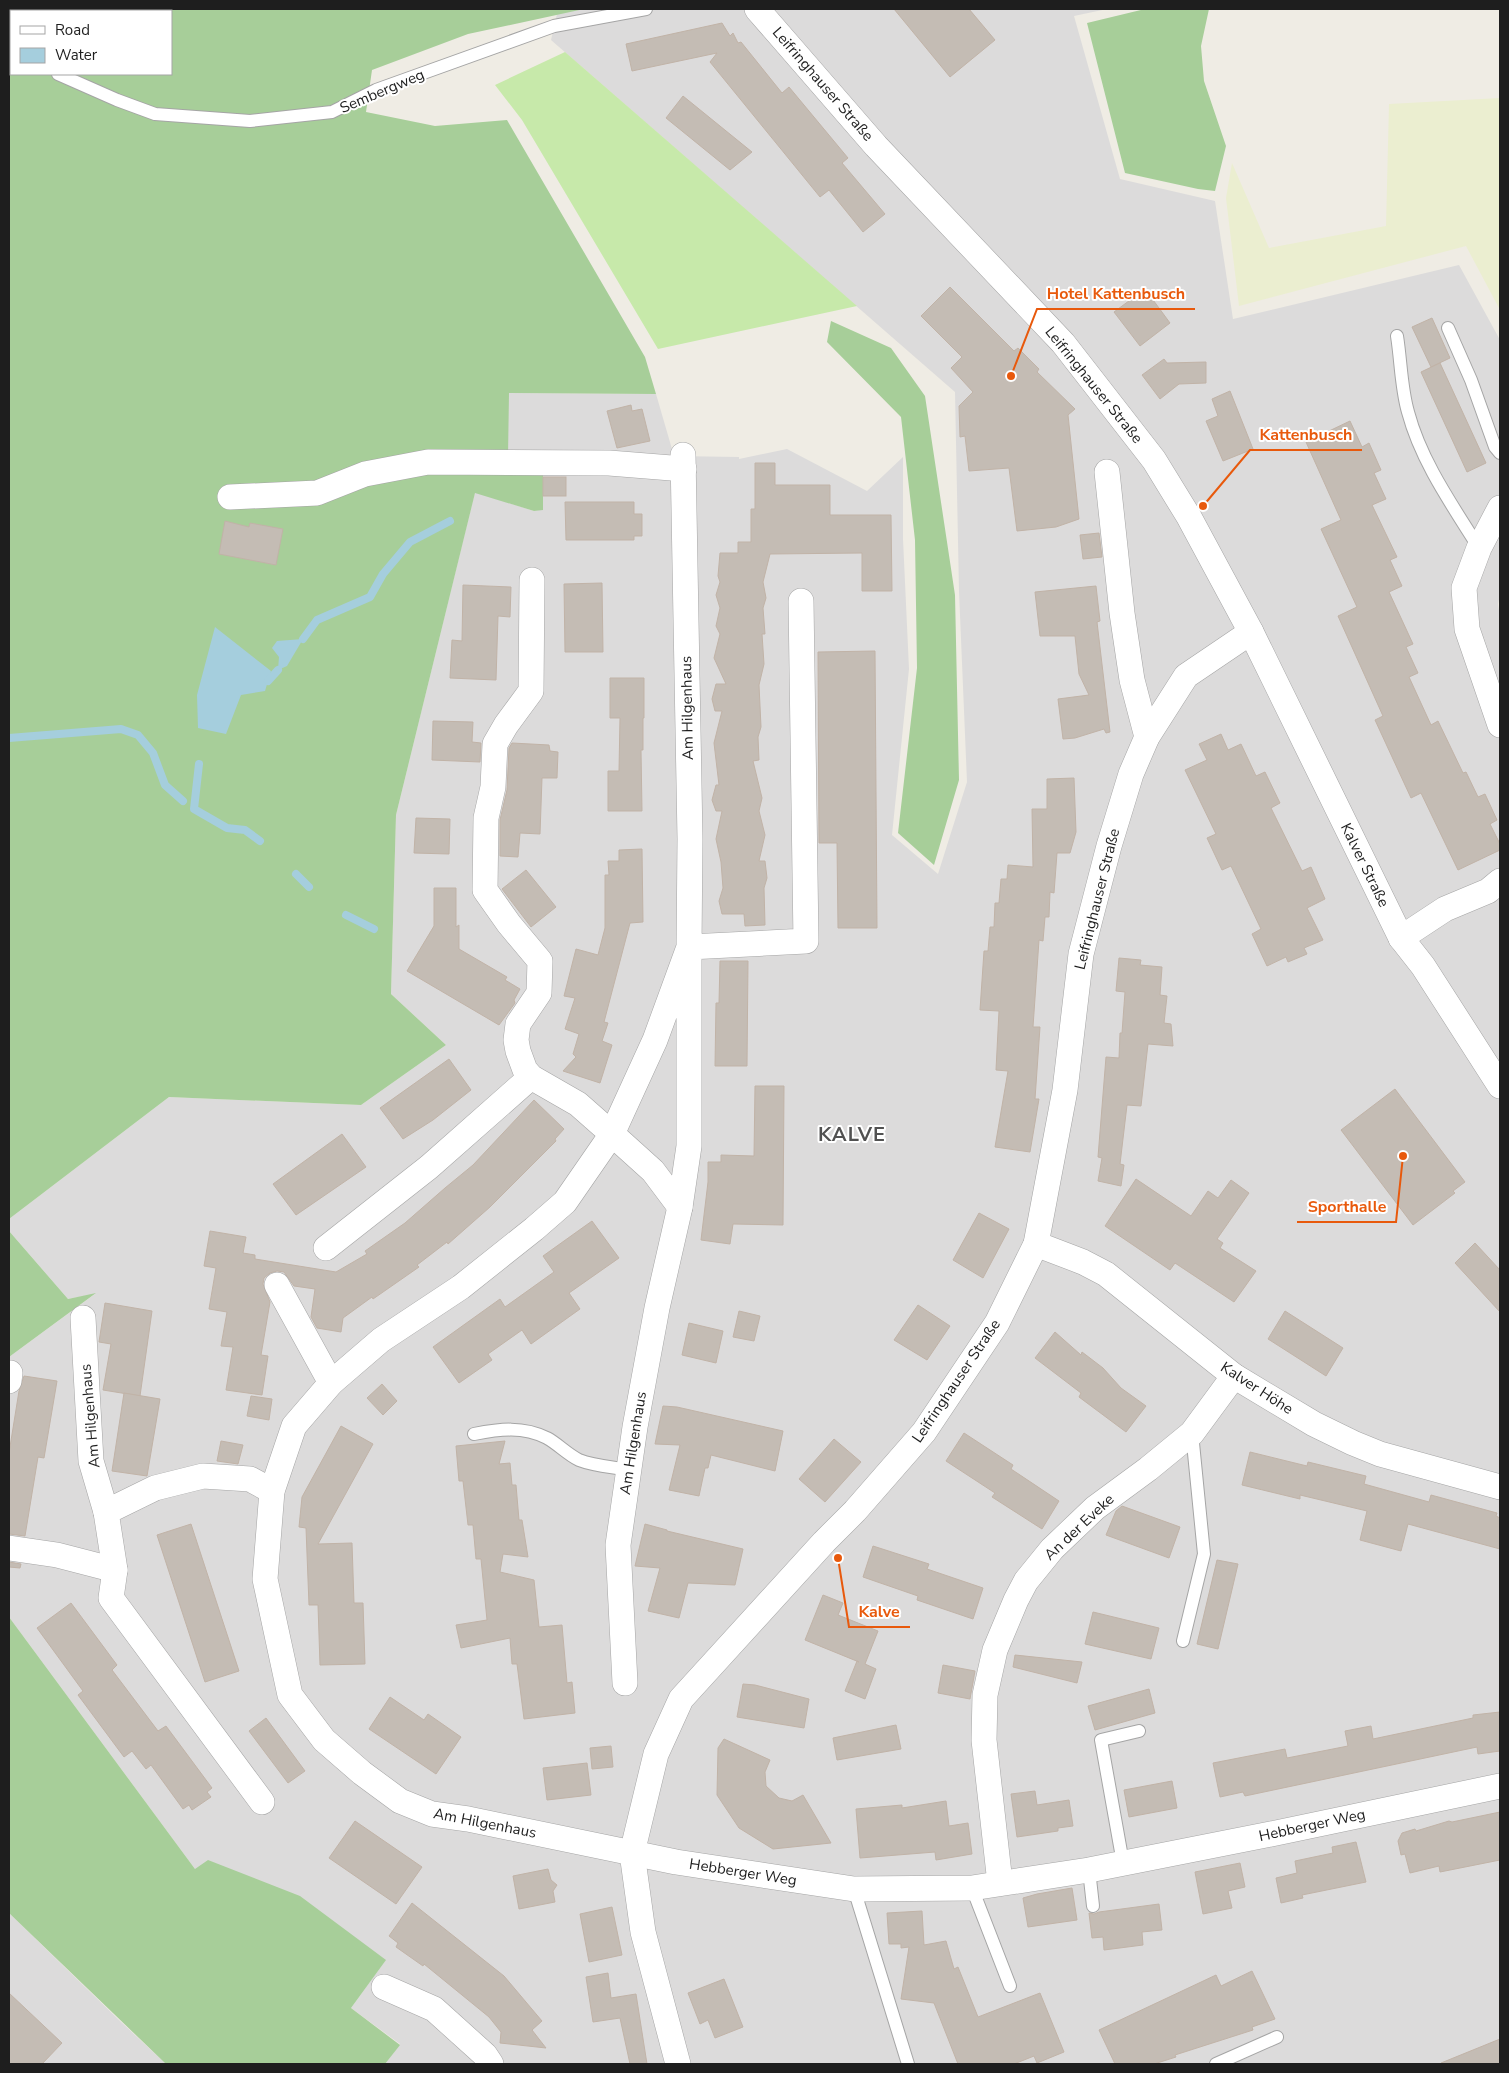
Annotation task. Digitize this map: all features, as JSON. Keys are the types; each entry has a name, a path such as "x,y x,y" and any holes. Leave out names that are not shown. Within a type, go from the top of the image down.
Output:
{"street":[{"name":"Leifringhauser Straße","path":"678,2064 644,1932 632,1852 656,1754 682,1699 824,1542 855,1512 924,1432 997,1323 1036,1244 1064,1090 1081,954 1109,846 1131,774 1147,737 1186,676 1251,632 1189,518 1154,460 1063,343 876,146 757,9"},
{"name":"Am Hilgenhaus","path":"230,497 317,494 365,474 428,462 683,462 690,839 688,947 689,1146 680,1206 656,1308 618,1545 625,1684"},
{"path":"1107,472 1122,613 1132,680 1147,737"},
{"path":"1500,508 1479,548 1464,588 1467,630 1500,725"},
{"path":"532,580 531,692 506,725 495,744 493,787 486,818 485,890 509,924 540,961 539,993 518,1024 516,1040 518,1051 525,1070 532,1077 578,1104 653,1171 680,1206"},
{"path":"688,947 806,941 801,601"},
{"name":"Kalver Straße","path":"1251,632 1401,938 1423,966 1500,1086"},
{"path":"1401,938 1445,909 1488,891 1500,881"},
{"name":"Am Hilgenhaus","path":"632,1852 468,1819 432,1814 400,1801 362,1773 324,1740 290,1695 265,1579 272,1491 294,1426 331,1383 381,1340 461,1287 565,1202 612,1134 655,1040 688,947"},
{"path":"326,1248 429,1167 532,1077"},
{"name":"Kalver Höhe","path":"1036,1244 1083,1262 1106,1274 1234,1376 1314,1424 1380,1454 1500,1487"},
{"path":"277,1285 331,1383"},
{"name":"Am Hilgenhaus","path":"83,1318 91,1461 106,1512 115,1570 111,1598 262,1802"},
{"name":"An der Eveke","path":"1000,1883 984,1740 985,1695 995,1650 1016,1600 1026,1581 1052,1549 1095,1508 1148,1469 1192,1433 1234,1376"},
{"path":"106,1512 155,1488 203,1476 250,1479 272,1491"},
{"path":"9,1548 57,1555 115,1570"},
{"name":"Hebberger Weg","path":"632,1852 757,1875 854,1889 972,1888 1088,1870 1500,1786"},
{"path":"384,1987 434,2009 485,2055 491,2064"}],"lane":[{"name":"Sembergweg","path":"60,75 117,100 156,114 250,121 332,112 376,90 554,26 646,9"},
{"path":"1448,328 1471,380 1495,447 1500,453"},
{"path":"1397,336 1408,412 1424,454 1442,488 1479,548"},
{"path":"474,1434 502,1429 526,1430 548,1438 567,1453 581,1460 629,1470"},
{"path":"1183,1641 1204,1554 1192,1433"},
{"path":"1123,1863 1101,1740 1139,1731"},
{"path":"1088,1870 1093,1906"},
{"path":"972,1888 1010,1986"},
{"path":"854,1889 908,2064"},
{"path":"1216,2064 1277,2037"}],"shaded area":[{"path":"584,9 1107,9 1074,16 1120,179 1215,201 1233,319 1459,265 1500,340 1500,595 1498,604 1500,616 1500,2064 385,2064 400,2044 351,2008 385,1961 195,1869 9,1617 9,1357 95,1294 68,1299 9,1231 9,1219 169,1097 361,1105 446,1045 391,994 396,815 475,492 534,511 543,509 543,475 508,456 508,393 656,394 674,456 739,457 739,459 787,449 867,491 903,457 903,539 909,669 892,835 938,874 967,782 959,591 955,392 551,40 557,14"},
{"path":"9,1913 120,2021 166,2064 9,2064"}],"green space":[{"path":"9,9 584,9 468,34 372,70 366,112 435,126 507,120 645,357 656,394 509,393 508,456 543,475 543,510 534,511 475,493 396,815 391,994 446,1045 361,1105 169,1097 9,1219"},
{"path":"1145,9 1209,9 1201,46 1204,81 1226,146 1215,191 1125,173 1087,23"},
{"path":"565,52 857,306 658,349 522,120 495,85"},
{"path":"1500,98 1500,310 1466,246 1239,306 1226,198 1232,163 1269,248 1386,226 1389,104"},
{"path":"831,321 891,348 925,396 955,595 959,780 934,865 898,833 917,668 915,540 901,417 827,342"},
{"path":"9,1231 68,1299 96,1293 9,1357"},
{"path":"9,1617 195,1869 208,1860 300,1896 386,1960 351,2008 400,2045 385,2064 166,2064 9,1913"}],"water":[{"path":"215,627 271,671 265,691 241,695 226,734 198,728 197,695"},
{"path":"303,639 287,666 278,670 279,657 272,648 277,641"}],"building":[{"path":"894,9 969,9 995,40 950,77"},
{"path":"722,23 730,36 733,33 738,43 741,42 782,93 789,87 848,158 842,163 885,214 863,232 829,190 820,197 710,62 717,53 632,71 626,44"},
{"path":"683,96 752,152 730,170 666,118"},
{"path":"950,287 1014,351 1018,348 1039,369 1037,372 1075,409 1068,415 1079,519 1056,527 1017,531 1009,468 969,471 965,436 960,437 959,406 973,392 951,368 962,357 921,316"},
{"path":"1145,289 1170,323 1140,346 1114,312"},
{"path":"1432,318 1450,358 1431,367 1412,327"},
{"path":"1164,359 1167,363 1206,362 1206,383 1179,384 1160,399 1142,375"},
{"path":"1440,363 1486,463 1467,472 1421,372"},
{"path":"1230,391 1253,449 1223,461 1206,421 1218,416 1212,399"},
{"path":"631,405 632,411 642,409 650,441 617,448 607,411"},
{"path":"1350,421 1362,447 1369,443 1381,470 1374,473 1386,499 1372,505 1397,557 1390,560 1402,586 1389,592 1413,644 1406,647 1418,673 1409,677 1431,725 1438,721 1463,773 1466,772 1478,797 1485,794 1497,820 1490,824 1500,844 1500,850 1458,870 1421,793 1411,798 1375,720 1383,716 1338,616 1357,607 1321,529 1341,520 1306,442"},
{"path":"755,463 775,463 775,485 830,485 830,515 891,515 892,591 862,591 862,553 770,554 763,582 766,598 763,608 765,634 762,634 764,664 759,685 761,727 758,737 759,760 753,761 762,798 759,811 765,835 759,861 765,861 767,878 764,888 765,925 745,926 744,914 722,914 719,901 723,888 721,862 716,839 722,811 716,811 712,800 716,785 719,785 714,743 722,711 715,711 712,699 716,684 726,684 714,658 720,634 716,626 720,608 716,595 720,582 718,576 720,553 738,553 738,542 751,542 751,509 755,509"},
{"path":"543,477 566,477 566,496 543,496"},
{"path":"565,502 634,502 634,514 642,514 642,536 634,536 634,540 566,540"},
{"path":"225,521 249,527 250,523 283,529 276,565 219,554"},
{"path":"1099,533 1102,557 1083,559 1080,535"},
{"path":"602,583 603,652 565,652 564,584"},
{"path":"463,585 511,587 510,617 498,616 496,680 450,678 452,640 462,641"},
{"path":"1096,586 1100,621 1097,622 1110,732 1106,733 1104,729 1075,738 1063,739 1058,699 1089,695 1079,674 1075,636 1040,636 1035,592"},
{"path":"875,651 877,928 838,928 837,843 819,843 818,652"},
{"path":"610,678 644,678 643,750 641,750 642,811 608,811 608,771 619,771 620,718 610,718"},
{"path":"433,721 473,722 472,742 481,743 480,762 432,760"},
{"path":"1221,734 1228,750 1241,744 1256,776 1265,772 1280,803 1271,808 1302,871 1311,867 1325,899 1307,908 1323,940 1304,948 1307,954 1288,962 1286,957 1267,966 1252,934 1261,929 1231,866 1222,870 1207,838 1216,834 1185,770 1207,760 1199,744"},
{"path":"512,743 549,745 550,751 558,752 557,778 542,778 540,834 520,833 518,857 500,856 500,820 507,790 509,748"},
{"path":"1074,778 1076,832 1070,853 1057,853 1054,893 1050,892 1049,917 1045,917 1043,941 1039,940 1033,1027 1040,1027 1035,1099 1039,1099 1030,1152 995,1147 1008,1071 996,1070 999,1011 980,1010 984,951 988,951 990,927 994,927 995,903 999,903 1001,879 1007,879 1008,865 1033,867 1032,809 1047,809 1047,779"},
{"path":"416,818 450,819 449,854 414,853"},
{"path":"642,849 643,922 630,923 604,1022 608,1023 602,1041 612,1045 600,1083 563,1071 576,1057 573,1054 579,1034 565,1029 575,998 564,996 576,949 598,955 605,928 605,875 609,875 608,861 619,861 619,850"},
{"path":"526,870 556,907 531,927 502,889"},
{"path":"434,888 456,888 456,927 459,925 459,949 507,977 505,980 520,989 514,1000 515,1003 499,1025 407,971 434,926"},
{"path":"1119,958 1141,960 1140,965 1162,967 1160,995 1167,996 1164,1023 1171,1024 1173,1046 1148,1044 1141,1106 1127,1105 1120,1164 1124,1165 1121,1186 1098,1181 1102,1158 1098,1157 1106,1057 1119,1058 1120,1033 1122,1033 1125,992 1116,991"},
{"path":"720,961 748,961 747,1066 715,1066 716,1003 719,1003"},
{"path":"449,1059 471,1090 433,1120 403,1139 380,1108"},
{"path":"755,1086 784,1086 783,1225 733,1224 730,1244 701,1240 708,1182 708,1162 721,1162 721,1155 754,1156"},
{"path":"1395,1089 1465,1182 1453,1191 1455,1193 1413,1225 1341,1130"},
{"path":"534,1100 564,1129 555,1139 556,1141 490,1207 448,1244 447,1242 417,1265 419,1267 343,1318 341,1332 317,1328 311,1317 315,1289 294,1286 284,1272 270,1273 264,1278 263,1284 270,1302 261,1355 268,1356 262,1395 226,1390 233,1347 221,1346 227,1312 209,1309 216,1268 204,1266 210,1231 246,1237 243,1253 255,1255 255,1259 336,1272 367,1254 365,1251 405,1223 473,1165"},
{"path":"342,1134 366,1167 296,1215 273,1184"},
{"path":"1136,1179 1191,1216 1208,1191 1218,1198 1231,1180 1249,1193 1217,1239 1223,1243 1220,1248 1256,1271 1234,1302 1175,1263 1170,1270 1105,1226"},
{"path":"979,1213 1009,1229 983,1278 953,1260"},
{"path":"592,1221 619,1258 569,1293 580,1309 531,1344 522,1330 488,1354 492,1360 459,1383 433,1347 500,1299 505,1307 554,1272 543,1256"},
{"path":"1475,1243 1500,1270 1500,1312 1455,1263"},
{"path":"105,1303 152,1311 140,1396 103,1390 111,1344 99,1342"},
{"path":"918,1305 950,1326 927,1360 894,1340"},
{"path":"739,1311 760,1316 754,1341 733,1337"},
{"path":"1285,1311 1343,1348 1326,1376 1268,1339"},
{"path":"689,1323 723,1331 716,1363 682,1355"},
{"path":"1055,1332 1081,1355 1082,1352 1103,1368 1121,1388 1146,1406 1126,1432 1079,1397 1081,1393 1035,1358"},
{"path":"24,1376 57,1381 44,1458 38,1457 25,1536 9,1534 9,1453 19,1391"},
{"path":"382,1384 397,1401 383,1415 367,1398"},
{"path":"124,1393 160,1399 147,1476 112,1471"},
{"path":"251,1396 272,1399 269,1420 247,1416"},
{"path":"663,1406 677,1407 783,1431 775,1471 711,1455 708,1468 705,1468 699,1496 669,1490 680,1445 655,1444"},
{"path":"341,1426 373,1444 318,1544 352,1543 354,1603 363,1603 365,1664 320,1665 318,1605 309,1605 306,1528 299,1527 302,1497"},
{"path":"964,1433 1013,1465 1011,1469 1059,1501 1042,1529 992,1497 995,1493 946,1461"},
{"path":"834,1439 861,1462 825,1502 799,1479"},
{"path":"221,1441 243,1445 238,1464 217,1461"},
{"path":"505,1441 499,1464 510,1463 512,1485 516,1485 519,1520 522,1520 528,1557 503,1554 500,1572 534,1580 539,1627 562,1625 567,1683 572,1682 575,1713 524,1719 517,1664 512,1664 510,1638 461,1648 456,1625 487,1620 481,1559 476,1559 473,1525 468,1525 463,1481 459,1481 456,1446"},
{"path":"1250,1452 1307,1466 1308,1462 1366,1476 1364,1484 1429,1502 1431,1495 1497,1513 1496,1516 1500,1518 1500,1549 1408,1524 1401,1551 1360,1540 1367,1511 1300,1495 1300,1499 1242,1485"},
{"path":"1122,1506 1180,1527 1169,1558 1106,1535 1116,1511"},
{"path":"191,1524 239,1671 205,1682 157,1535"},
{"path":"645,1524 743,1549 735,1585 688,1583 679,1618 648,1611 660,1568 635,1566"},
{"path":"873,1546 929,1564 927,1569 983,1588 973,1619 917,1600 918,1596 863,1577"},
{"path":"1217,1560 1238,1564 1218,1649 1197,1644"},
{"path":"9,1562 21,1564 20,1568 9,1567"},
{"path":"823,1595 843,1603 838,1615 878,1631 865,1664 876,1669 865,1699 845,1691 857,1661 805,1640"},
{"path":"71,1603 117,1665 112,1670 158,1731 166,1726 212,1788 207,1792 211,1797 192,1810 189,1805 183,1809 151,1765 146,1769 132,1751 124,1757 78,1695 83,1691 37,1628"},
{"path":"1093,1612 1159,1628 1151,1659 1085,1644"},
{"path":"1015,1655 1082,1662 1077,1683 1013,1667"},
{"path":"943,1665 975,1671 970,1699 938,1693"},
{"path":"743,1684 755,1685 809,1699 804,1728 737,1717"},
{"path":"1149,1689 1155,1713 1095,1730 1088,1706"},
{"path":"390,1697 424,1720 428,1714 461,1737 436,1774 369,1729"},
{"path":"1500,1712 1500,1751 1478,1754 1477,1747 1245,1796 1243,1792 1220,1797 1213,1763 1285,1749 1287,1758 1348,1746 1345,1731 1371,1726 1373,1739 1473,1718 1473,1715"},
{"path":"266,1718 305,1771 288,1783 249,1731"},
{"path":"896,1725 901,1749 837,1760 833,1738"},
{"path":"724,1739 770,1760 765,1772 766,1786 779,1798 792,1801 803,1795 831,1843 773,1849 739,1828 717,1795 718,1748"},
{"path":"611,1746 613,1767 592,1769 590,1748"},
{"path":"587,1763 591,1795 547,1800 543,1768"},
{"path":"1172,1781 1177,1808 1129,1817 1124,1790"},
{"path":"1035,1791 1037,1805 1069,1800 1073,1826 1058,1828 1058,1831 1017,1837 1011,1794"},
{"path":"946,1801 949,1826 968,1823 972,1854 936,1860 935,1852 860,1858 856,1809 902,1805 902,1808"},
{"path":"1500,1812 1500,1860 1440,1872 1439,1866 1410,1873 1405,1854 1401,1855 1398,1841 1402,1833 1415,1829 1416,1831 1449,1821 1452,1822"},
{"path":"355,1821 422,1867 396,1904 329,1858"},
{"path":"1356,1842 1366,1882 1302,1895 1303,1898 1281,1903 1276,1878 1297,1873 1295,1861 1333,1853 1332,1847"},
{"path":"1240,1863 1245,1887 1228,1891 1232,1908 1203,1914 1195,1872"},
{"path":"548,1869 551,1880 557,1885 553,1891 555,1902 519,1909 513,1876"},
{"path":"1072,1888 1077,1920 1028,1927 1023,1898"},
{"path":"412,1903 504,1976 542,2021 532,2030 546,2048 500,2043 501,2032 489,2017 424,1964 423,1966 396,1947 398,1943 389,1936"},
{"path":"1159,1904 1162,1930 1142,1932 1143,1945 1104,1950 1103,1937 1092,1938 1089,1913 1094,1914"},
{"path":"612,1907 622,1955 589,1962 580,1914"},
{"path":"922,1911 924,1945 946,1941 954,1969 958,1967 978,2017 1040,1993 1064,2052 1037,2063 1034,2056 1014,2064 958,2064 934,2003 901,1999 909,1947 901,1948 901,1944 889,1944 887,1913"},
{"path":"1252,1971 1275,2019 1252,2027 1253,2030 1175,2055 1176,2057 1154,2064 1115,2064 1099,2030 1216,1975 1221,1986"},
{"path":"608,1973 611,1998 636,1994 647,2064 630,2064 620,2018 593,2022 586,1977"},
{"path":"724,1979 743,2027 715,2038 708,2020 700,2024 688,1993"},
{"path":"9,1993 62,2043 42,2064 9,2064"},
{"path":"1500,2039 1500,2064 1441,2064 1441,2063"}],"waterway":[{"path":"303,639 317,620 370,597 383,574 410,542 450,521"},
{"path":"268,681 278,670"},
{"path":"9,738 121,729 138,735 153,753 165,785 183,801"},
{"path":"199,764 194,809 227,828 245,830 260,841"},
{"path":"296,874 309,887"},
{"path":"346,915 374,929"}],"place":[{"name":"Hotel Kattenbusch","path":"1011,376"},
{"name":"Kattenbusch","path":"1203,506"},
{"name":"Sporthalle","path":"1403,1156"},
{"name":"Kalve","path":"838,1558"}],"district":[{"name":"KALVE","path":"852,1134"}]}
